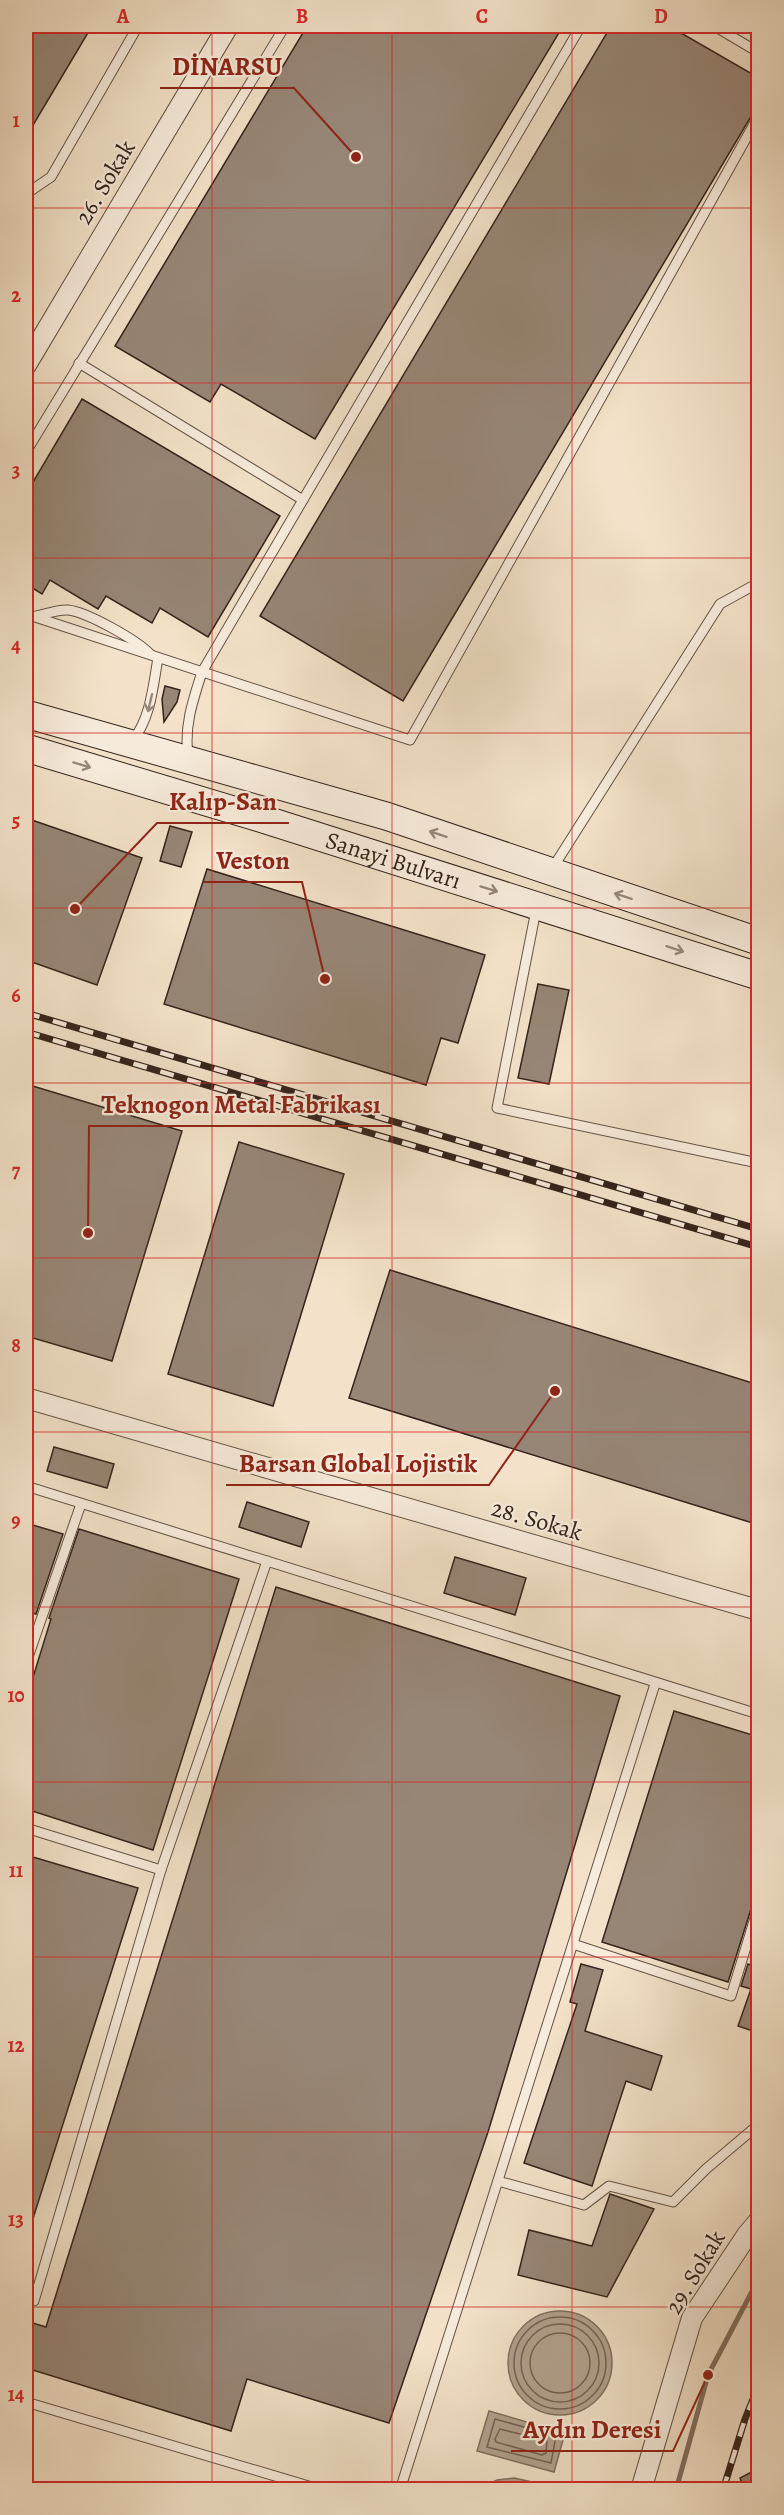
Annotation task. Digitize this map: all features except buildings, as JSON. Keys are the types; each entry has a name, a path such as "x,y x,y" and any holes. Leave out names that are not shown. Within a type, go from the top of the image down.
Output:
{"main road":[{"name":"Sanayi Bulvarı","path":"26,714 386,816 759,941"},
{"name":"Sanayi Bulvarı","path":"26,748 537,904 759,976"}],"street":[{"name":"26. Sokak","path":"26,365 228,26"},
{"name":"28. Sokak","path":"26,1398 759,1610"},
{"name":"29. Sokak","path":"641,2490 693,2318 747,2235 759,2222"}],"lane":[{"path":"26,194 51,177 138,26"},
{"path":"26,452 285,26"},
{"path":"189,760 186,741 189,715 202,672 580,26"},
{"path":"714,26 759,52"},
{"path":"30,615 410,740 759,117"},
{"path":"80,363 303,500"},
{"path":"550,871 720,604 759,583"},
{"path":"30,615 68,609 139,642 155,657"},
{"path":"130,744 142,729 150,705 155,657"},
{"path":"537,904 497,1108 759,1164"},
{"path":"26,1486 655,1684 759,1714"},
{"path":"26,1663 81,1504"},
{"path":"34,2301 161,1870 267,1561"},
{"path":"400,2490 655,1684"},
{"path":"26,1828 161,1870"},
{"path":"573,1944 731,1996 759,1908"},
{"path":"498,2181 584,2205 609,2186 673,2202 706,2169 759,2125"},
{"path":"26,2402 322,2490"}],"water":[{"path":"560,2311 580,2315 597,2326 608,2343 612,2363 608,2383 597,2400 580,2411 560,2415 540,2411 523,2400 512,2383 508,2363 512,2343 523,2326 540,2315"},
{"path":"489,2411 565,2433 554,2472 477,2451"},
{"path":"514,2478 532,2482 545,2489 479,2489 497,2480"}],"waterway":[{"path":"676,2490 708,2375 758,2280"}],"railway":[{"path":"26,1013 758,1229"},
{"path":"26,1032 758,1247"},
{"path":"723,2490 745,2419 758,2387"}],"place":[{"name":"DİNARSU","path":"356,157"},
{"name":"Kalıp-San","path":"75,909"},
{"name":"Veston","path":"325,979"},
{"name":"Teknogon Metal Fabrikası","path":"88,1233"},
{"name":"Barsan Global Lojistik","path":"555,1391"},
{"name":"Aydın Deresi","path":"708,2375"}]}
